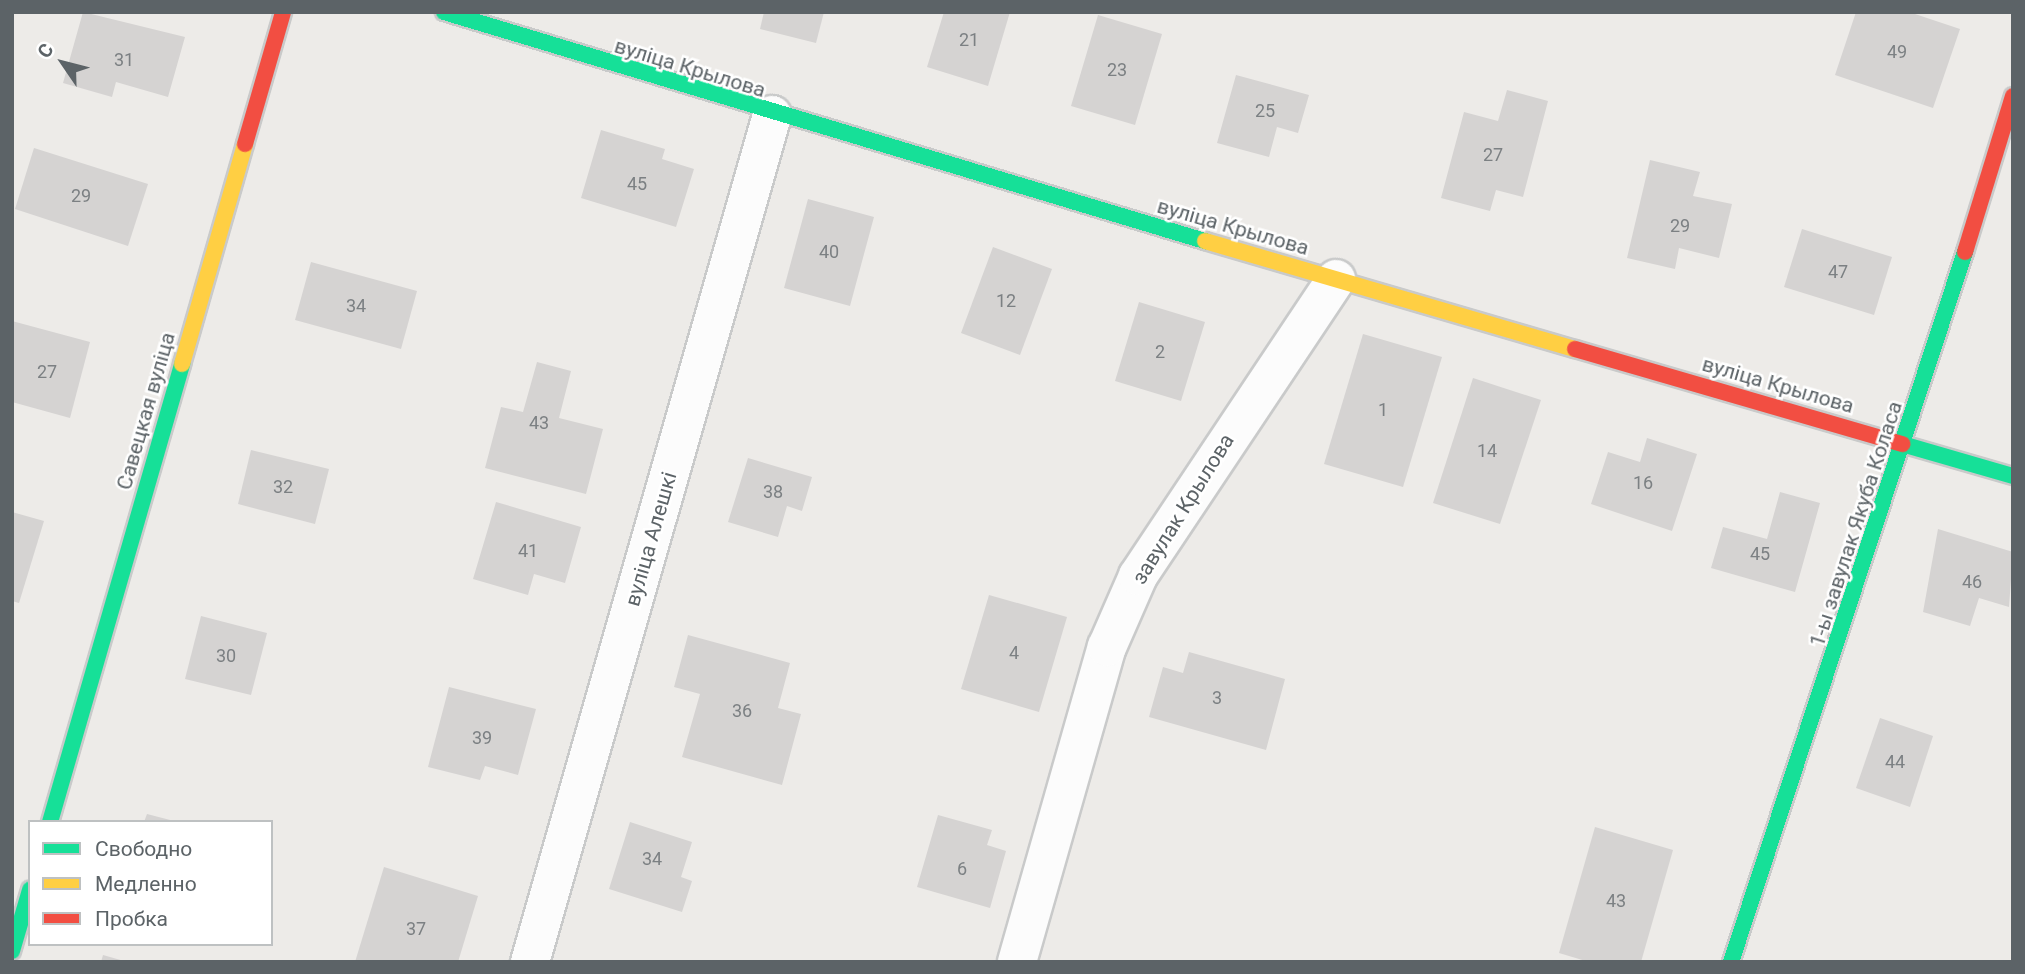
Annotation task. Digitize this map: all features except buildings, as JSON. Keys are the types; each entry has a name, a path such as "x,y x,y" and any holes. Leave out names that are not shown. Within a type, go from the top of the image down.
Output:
{"street":[{"name":"Савецкая вуліца","path":"51,820 284,12"},
{"name":"вуліца Крылова","path":"444,12 772,115 2013,476"},
{"name":"1-ы завулак Якуба Коласа","path":"1731,962 1906,444 2013,96"},
{"name":"вуліца Алешкі","path":"530,962 772,115"},
{"name":"завулак Крылова","path":"1017,962 1107,647 1138,576 1336,279"},
{"path":"12,951 28,897"}],"traffic: fast":[{"path":"444,12 1205,241"},
{"path":"1731,962 1965,252"},
{"path":"51,820 182,364"},
{"path":"1902,444 2013,476"},
{"path":"12,951 28,897"}],"traffic: slow":[{"path":"182,364 245,144"},
{"path":"1205,241 1575,349"}],"traffic: jam":[{"path":"245,144 283,12"},
{"path":"1965,252 2013,96"},
{"path":"1575,349 1902,444"}]}
